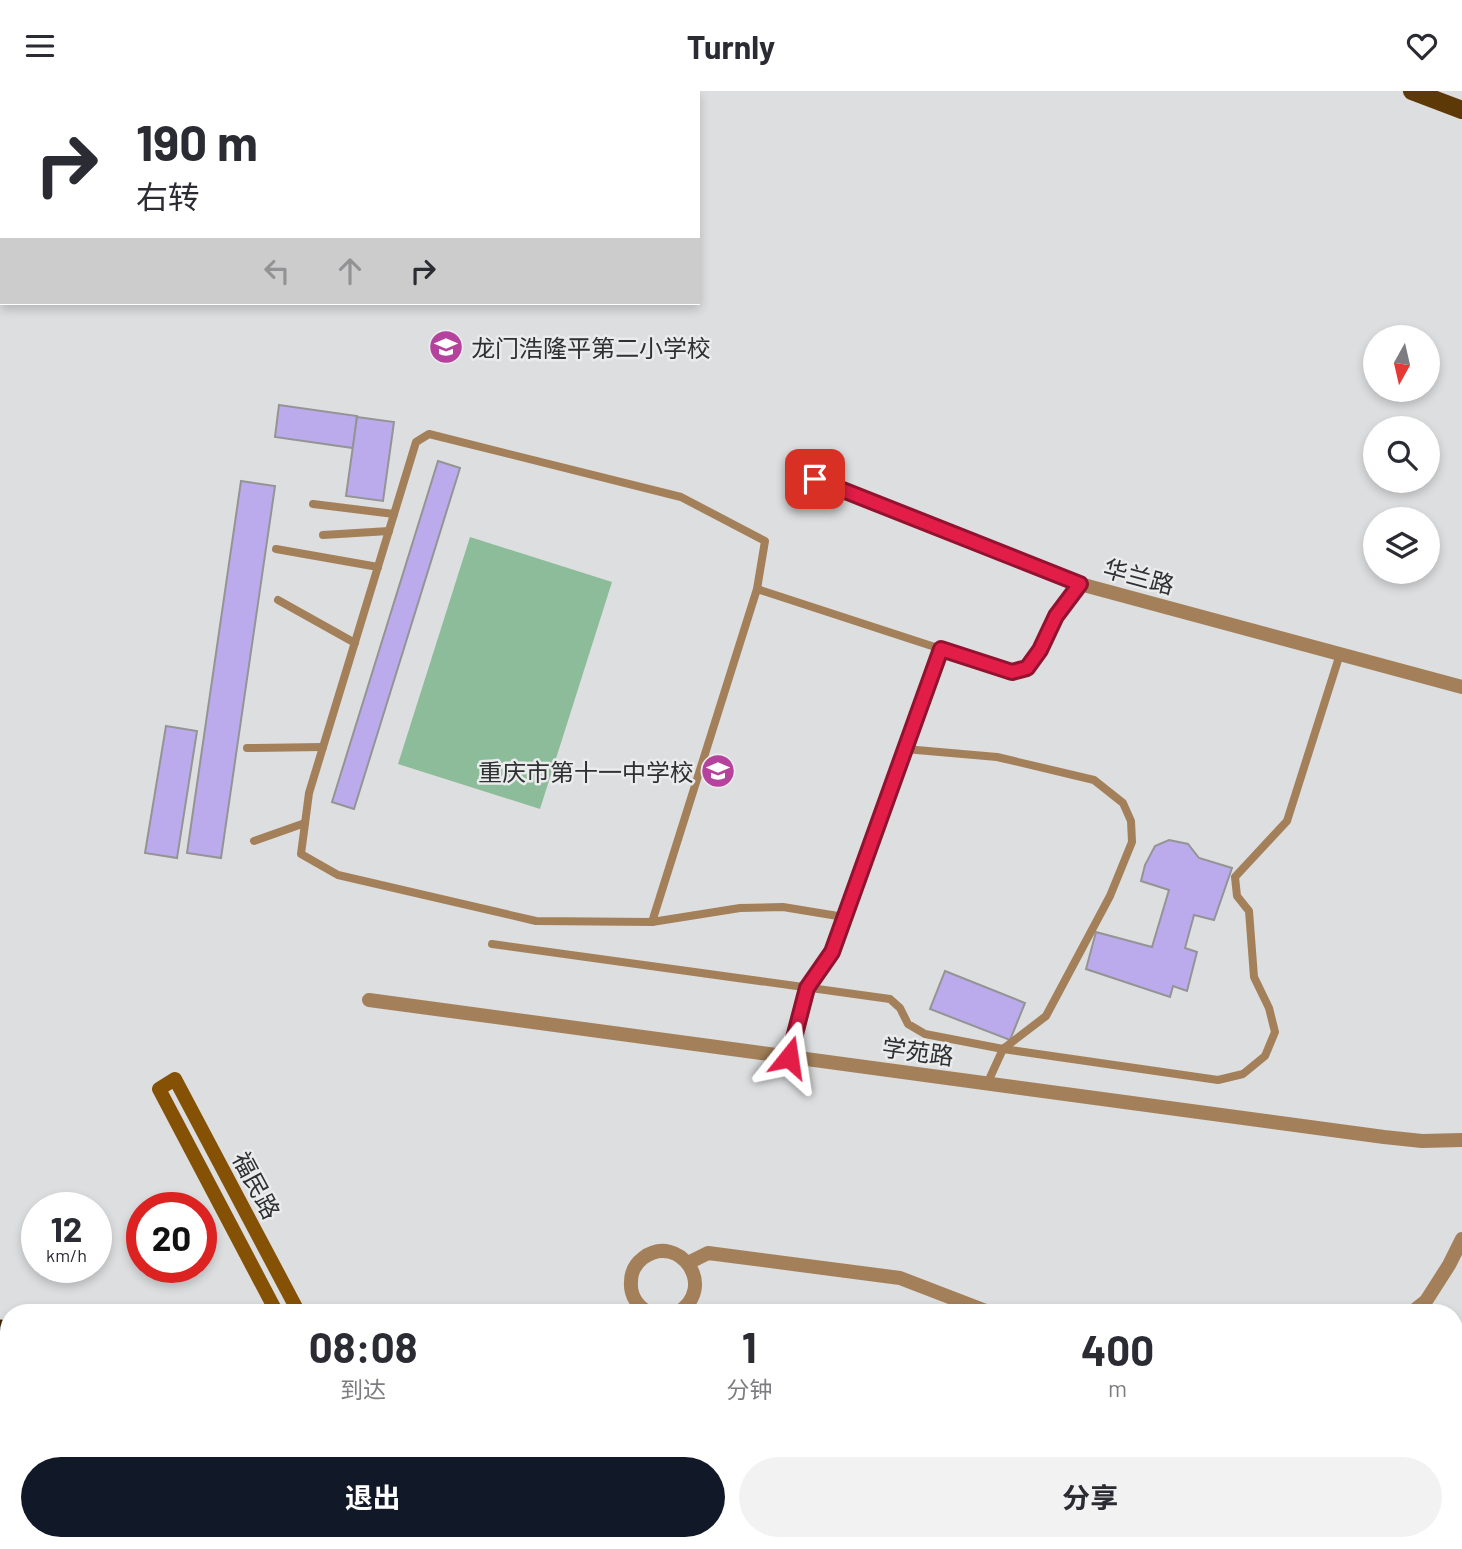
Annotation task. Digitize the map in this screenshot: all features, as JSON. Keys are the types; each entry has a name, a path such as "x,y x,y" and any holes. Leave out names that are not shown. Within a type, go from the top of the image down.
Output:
{"main road":[{"path":"1412,91 1462,110"},
{"name":"福民路","path":"272,1304 159,1089 175,1079 294,1304"}],"street":[{"name":"华兰路","path":"815,479 1080,584 1462,687"},
{"name":"学苑路","path":"369,1000 1384,1137 1422,1141 1462,1140"},
{"path":"1422,1304 1449,1265 1462,1239"},
{"path":"638,1304 630,1286 631,1277 638,1263 651,1253 659,1251 675,1254 688,1263 695,1279 695,1287 687,1304"},
{"path":"688,1263 708,1253 900,1278 969,1304"}],"lane":[{"path":"652,922 757,589 765,541 681,497 429,434 416,442 394,514 309,793 301,854 338,875 536,921 652,922 740,908 783,907 845,917"},
{"path":"313,504 394,514"},
{"path":"323,535 389,531"},
{"path":"276,549 378,567"},
{"path":"757,589 1012,672 1027,668 1040,650 1056,616 1080,584"},
{"path":"278,600 355,643"},
{"path":"789,1057 807,988 832,952 941,649"},
{"path":"492,944 890,999 900,1008 908,1024 925,1034 1003,1049 1218,1080 1244,1075 1265,1056 1275,1032 1269,1008 1254,977 1249,911 1237,896 1235,877 1287,821 1340,654"},
{"path":"247,748 323,747"},
{"path":"905,749 998,757 1094,780 1123,803 1131,821 1132,842 1110,896 1046,1016 1003,1049 988,1084"},
{"path":"254,841 305,823"}],"green space":[{"path":"470,537 612,582 540,809 398,764"}],"building":[{"path":"279,405 357,416 353,448 275,437"},
{"path":"357,417 394,422 383,501 346,496"},
{"path":"438,461 460,468 354,809 332,802"},
{"path":"241,481 275,486 221,858 187,853"},
{"path":"166,726 197,731 177,858 145,853"},
{"path":"1169,840 1188,844 1199,858 1232,868 1214,920 1194,915 1185,948 1197,952 1187,991 1173,986 1170,997 1086,969 1096,932 1152,947 1169,890 1141,881 1145,865 1155,846"},
{"path":"945,971 1025,1003 1010,1040 930,1009"}],"place":[{"name":"龙门浩隆平第二小学校","path":"446,347"},
{"name":"重庆市第十一中学校","path":"718,771"}],"route":[{"path":"789,1057 807,988 832,952 941,649 1012,672 1027,668 1040,650 1056,616 1080,584 815,479"}]}
